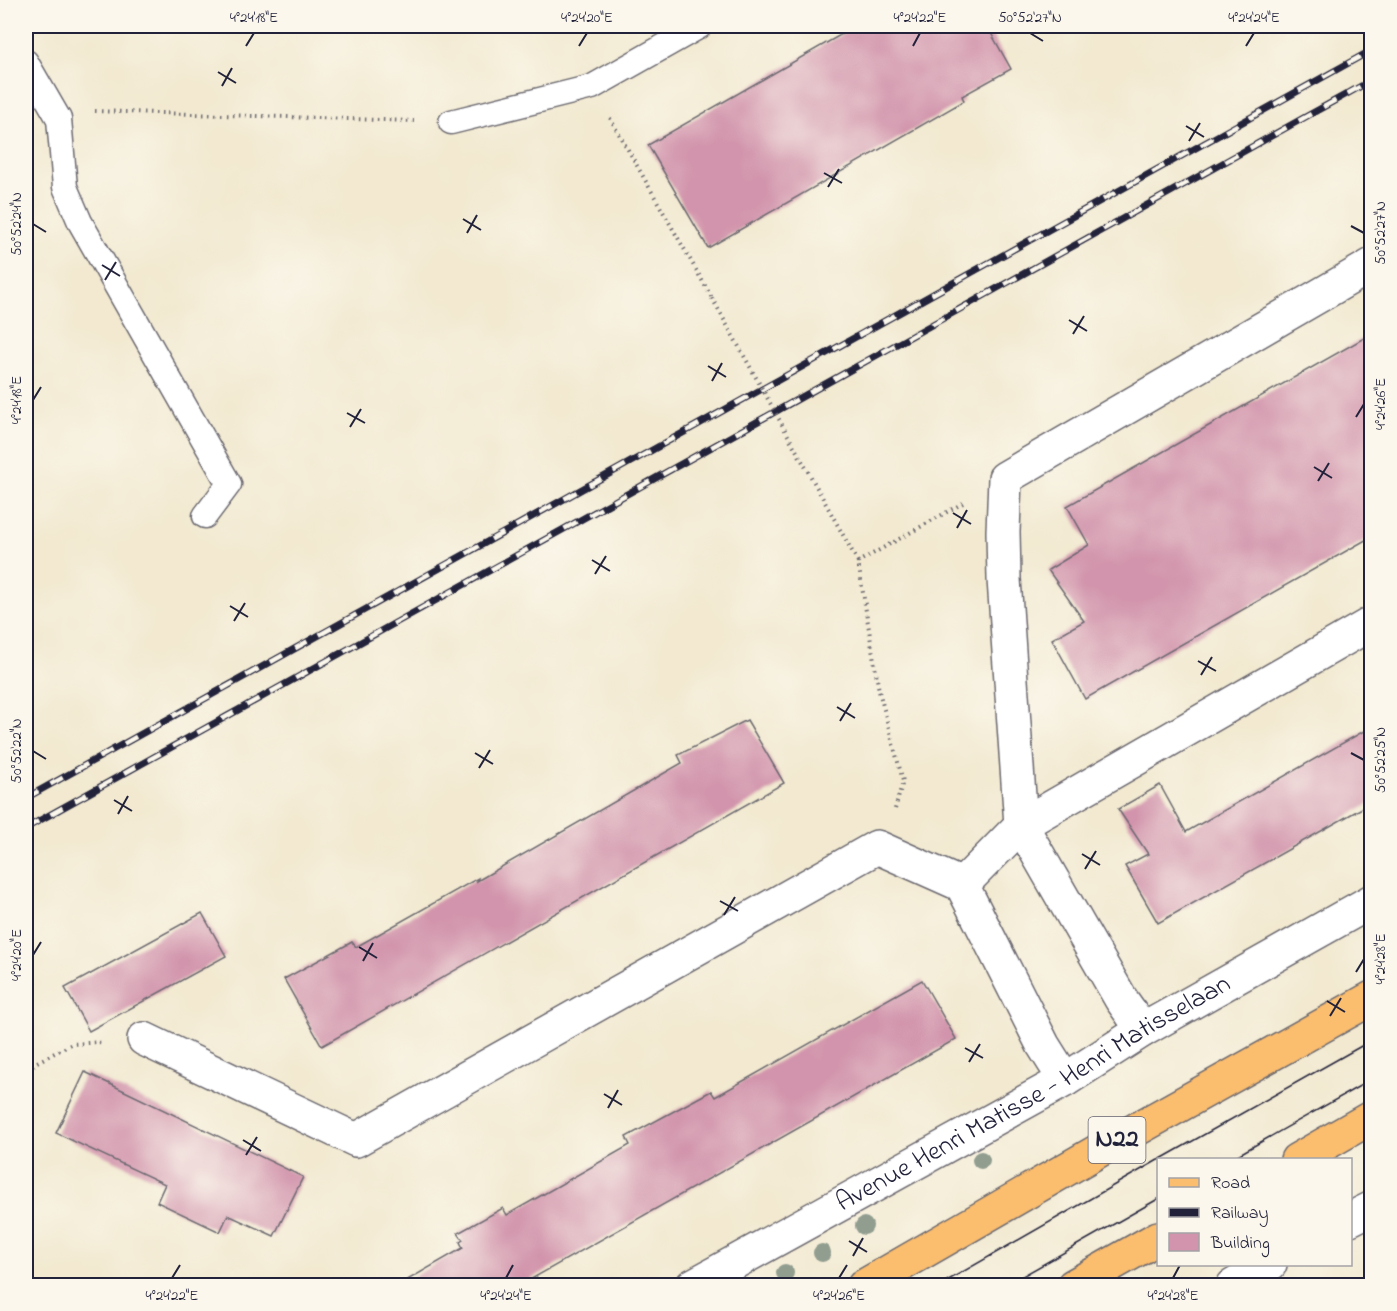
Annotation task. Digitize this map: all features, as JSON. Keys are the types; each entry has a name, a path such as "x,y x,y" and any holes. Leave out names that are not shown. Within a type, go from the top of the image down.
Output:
{"main road":[{"name":"N22","path":"864,1286 1101,1149 1371,998"},
{"path":"1300,1158 1371,1117"},
{"path":"1074,1286 1157,1239"}],"street":[{"path":"1143,1030 1121,999 1021,825 1004,579 1005,478 1371,266"},
{"path":"962,885 1021,825 1371,623"},
{"path":"144,1039 356,1140 877,847 962,885 1043,1045 1065,1080"},
{"name":"Avenue Henri Matisse - Henri Matisselaan","path":"692,1286 1065,1080 1143,1030 1371,901"},
{"path":"1352,1218 1371,1208"},
{"path":"1233,1286 1267,1266"}],"lane":[{"path":"451,122 592,87 700,26"},
{"path":"26,62 59,118 65,187 80,222 229,484 205,516"}],"path":[{"path":"592,87 858,562 879,691 903,782 891,823 877,847"},
{"path":"59,118 89,111 451,122"},
{"path":"858,562 937,518"},
{"path":"26,1076 37,1062 72,1044 144,1039"}],"building":[{"path":"856,26 987,26 1011,69 962,96 964,101 708,248 648,145"},
{"path":"1371,334 1371,537 1085,699 1052,639 1084,621 1048,570 1089,545 1067,506"},
{"path":"747,720 784,783 322,1046 284,979 352,942 356,947 478,878 477,881 682,763 678,755"},
{"path":"1371,727 1371,803 1158,923 1125,866 1148,854 1118,809 1160,785 1186,832"},
{"path":"202,913 226,956 89,1031 65,988"},
{"path":"922,980 956,1039 519,1286 397,1286 463,1248 460,1242 463,1240 458,1233 503,1208 507,1215 630,1145 626,1137 711,1091 715,1097"},
{"path":"85,1072 303,1177 274,1236 228,1215 220,1232 157,1202 165,1184 56,1133"}],"tram line":[{"path":"1163,1158 1372,1040"},
{"path":"1233,1158 1372,1079"},
{"path":"938,1286 1157,1161"},
{"path":"1005,1286 1157,1200"}],"railway":[{"path":"26,798 1372,50"},
{"path":"26,828 1372,80"}]}
